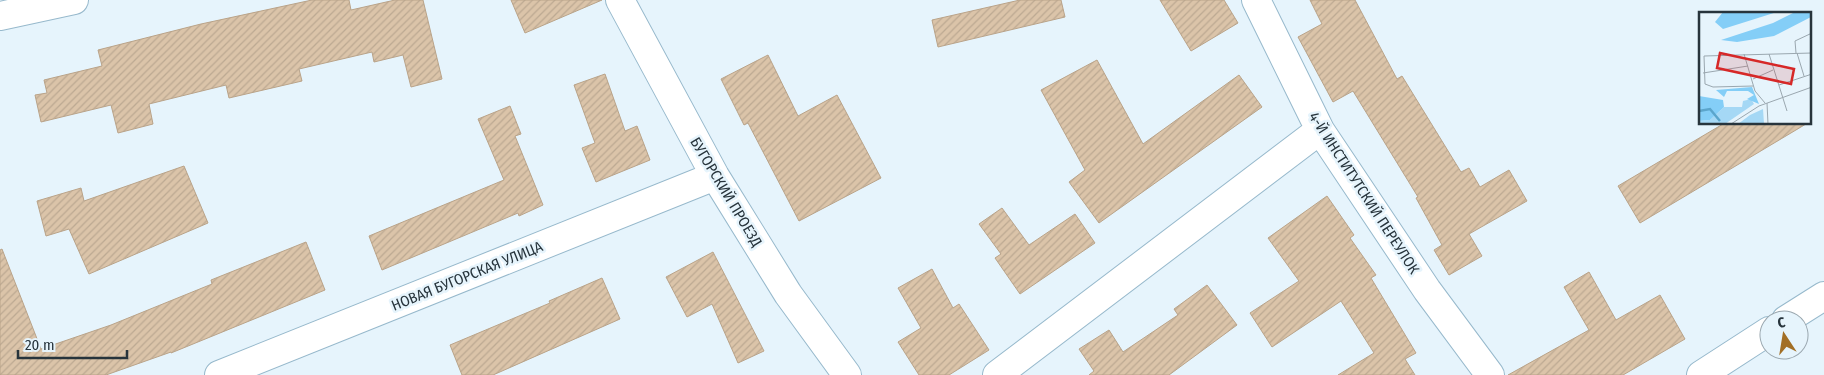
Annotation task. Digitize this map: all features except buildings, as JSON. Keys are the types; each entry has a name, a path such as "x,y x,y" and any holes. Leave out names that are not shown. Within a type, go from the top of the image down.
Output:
{"street":[{"path":"0,16 74,0"},
{"name":"БУГОРСКИЙ ПРОЕЗД","path":"620,0 715,176 788,294 847,375"},
{"name":"4-Й ИНСТИТУТСКИЙ ПЕРЕУЛОК","path":"1256,0 1320,130 1427,290 1490,375"},
{"path":"997,375 1320,130"},
{"name":"НОВАЯ БУГОРСКАЯ УЛИЦА","path":"218,375 715,176"},
{"path":"1802,310 1824,296"},
{"path":"1701,375 1759,337"}]}
